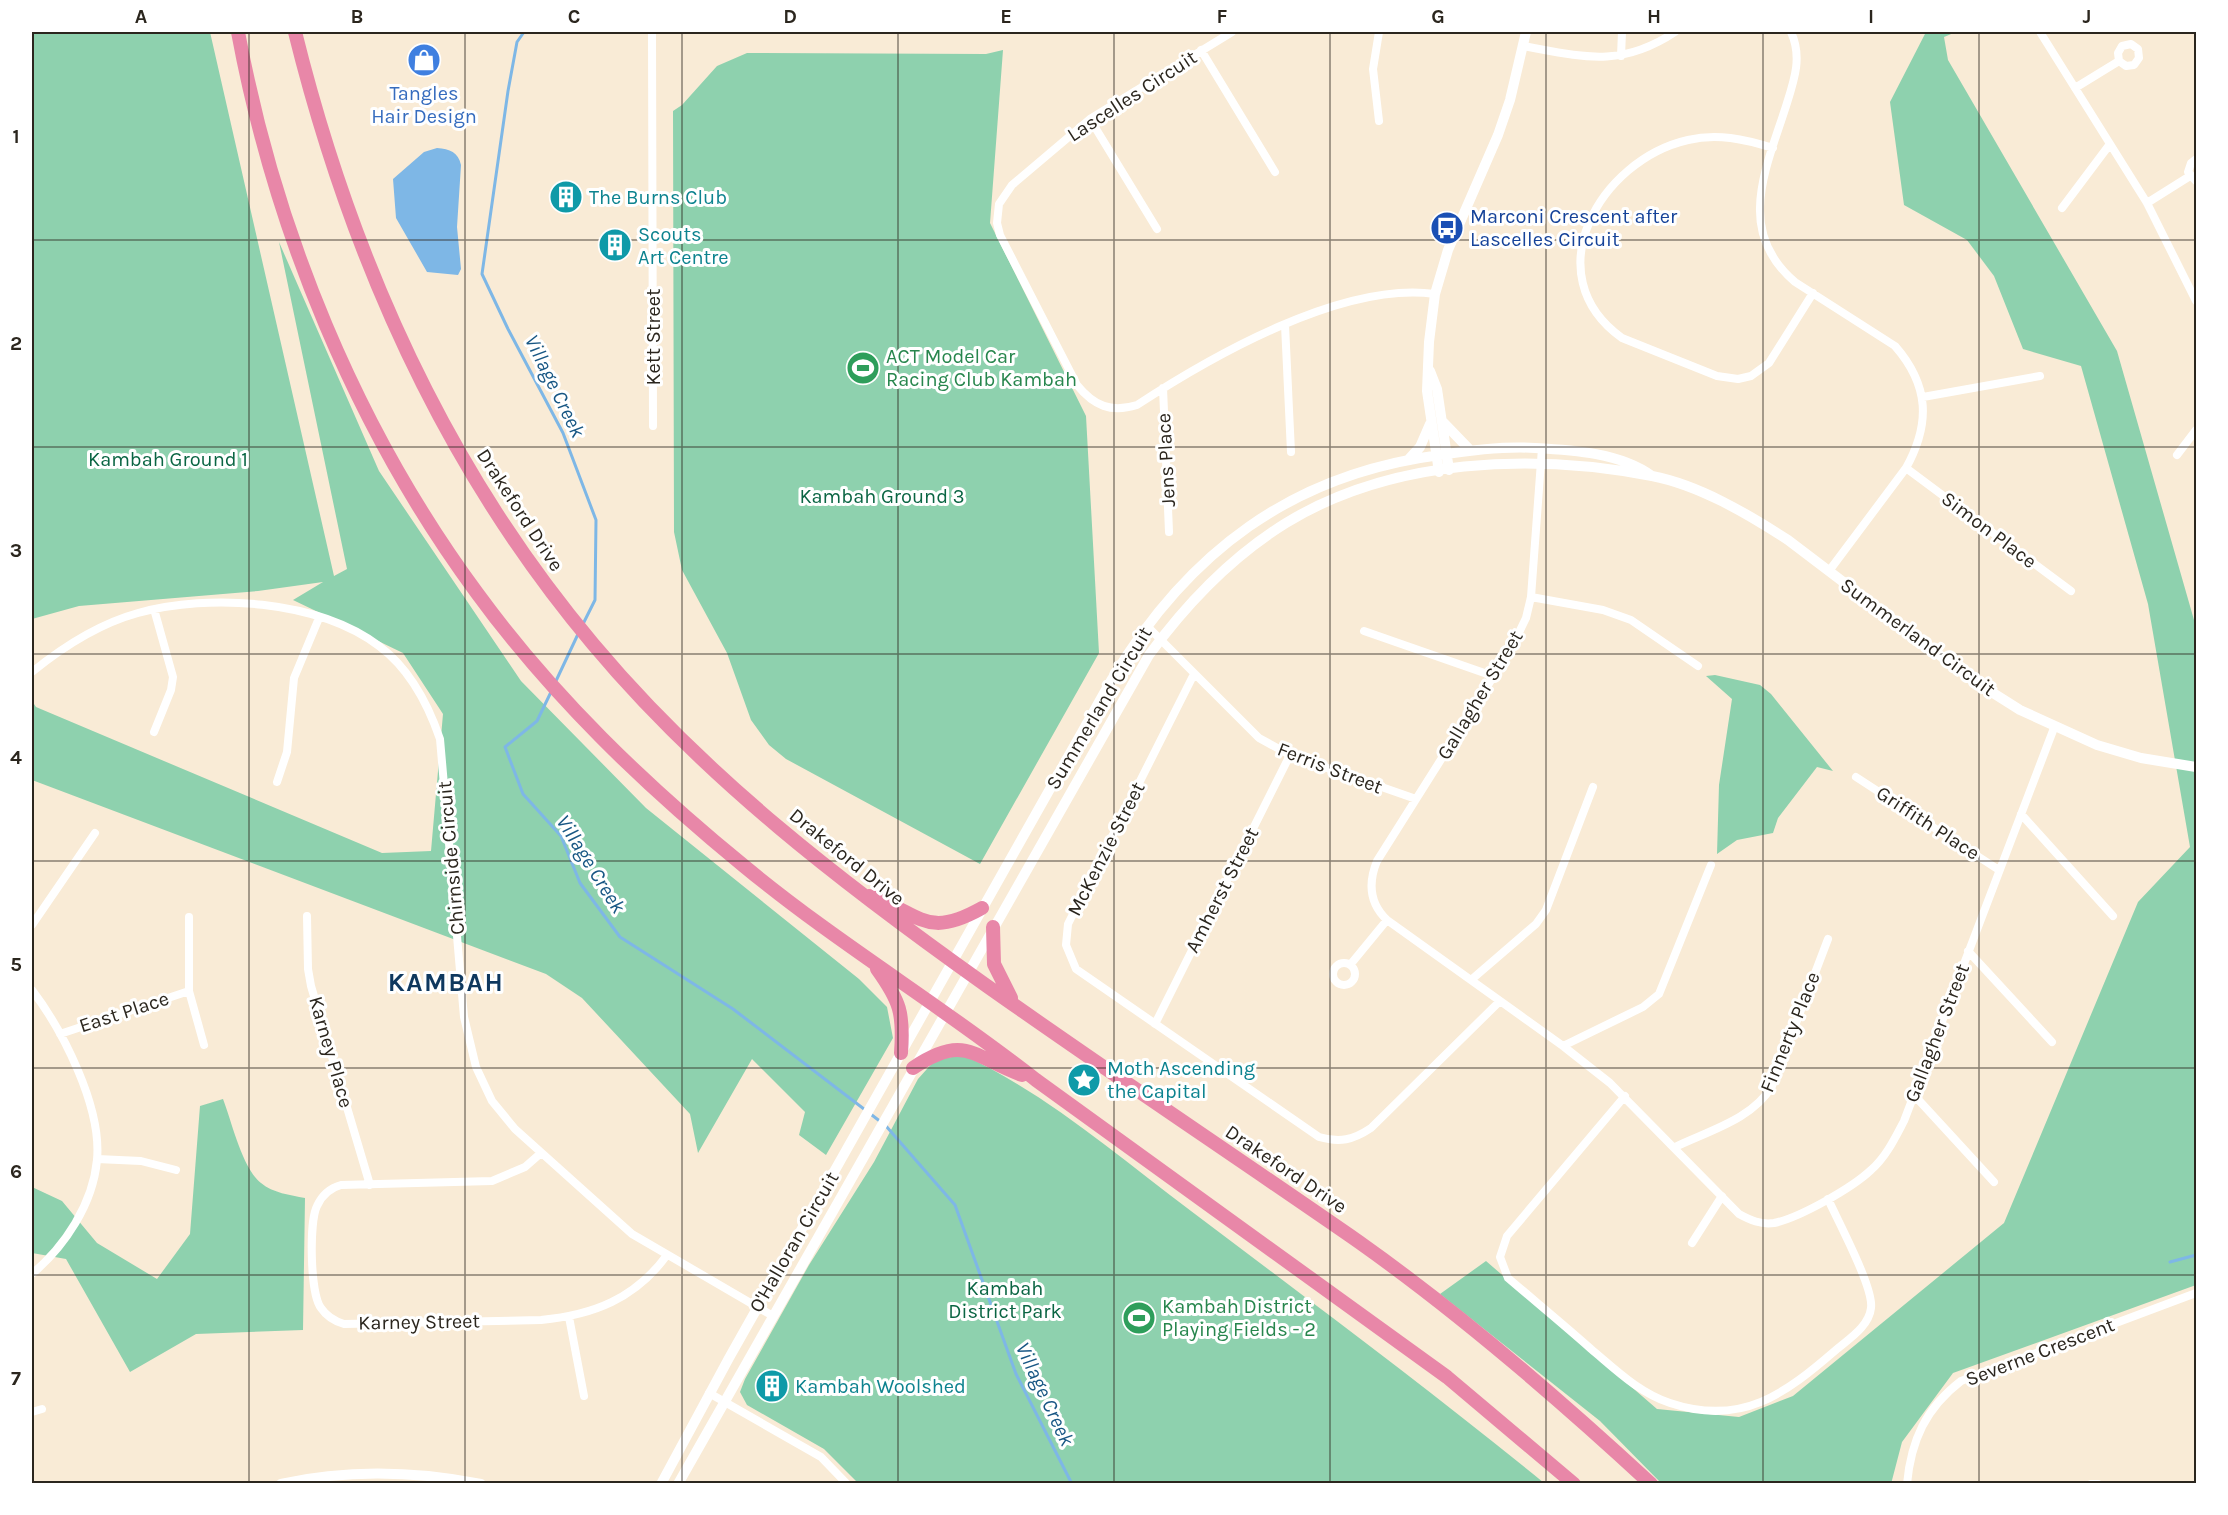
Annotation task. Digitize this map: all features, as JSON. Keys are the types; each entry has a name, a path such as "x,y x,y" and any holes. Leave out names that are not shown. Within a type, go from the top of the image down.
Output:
{"highway":[{"path":"238,32 270,162 324,319 353,385 394,464 477,593 538,670 576,713 657,792 729,854 870,960 1438,1370 1574,1484"},
{"name":"Drakeford Drive","path":"295,32 327,146 380,292 414,368 449,436 484,495 559,602 646,703 703,759 789,836 858,893 967,972 1420,1288 1542,1385 1651,1484"},
{"path":"858,893 891,904 914,918 930,924 952,923 982,908"},
{"path":"993,927 993,964 1003,988 1017,1007"},
{"path":"870,960 893,992 900,1008 903,1021 901,1053"},
{"path":"913,1068 941,1051 963,1050 979,1054 1004,1069 1036,1080"}],"street":[{"name":"Kett Street","path":"652,32 653,426"},
{"name":"Lascelles Circuit","path":"1232,32 1090,119 1005,193 997,216 999,235 1077,385 1087,396 1104,407 1124,409 1137,405 1228,350 1285,324 1341,305 1379,296 1408,291 1435,294"},
{"path":"1379,32 1373,69 1379,121"},
{"path":"1444,471 1436,421 1427,391 1429,342 1435,294 1448,250 1498,135 1510,100 1526,32"},
{"path":"1621,56 1622,32"},
{"path":"1523,46 1581,56 1621,56 1640,51 1675,32"},
{"path":"1791,32 1797,47 1798,63 1760,190 1761,229 1767,248 1781,271 1895,346 1912,369 1923,397 1921,435 1906,468 1829,571"},
{"path":"2040,32 2147,203 2196,301"},
{"path":"1201,50 1275,172"},
{"path":"2075,88 2119,61"},
{"path":"1090,119 1157,229"},
{"path":"1773,148 1749,141 1714,136 1680,142 1637,163 1618,180 1587,222 1581,250 1582,279 1597,314 1608,328 1622,338 1718,376 1738,379 1751,376 1769,363 1812,293"},
{"path":"2061,208 2110,144"},
{"path":"2147,203 2193,178 2189,167 2196,159"},
{"path":"1285,324 1291,452"},
{"path":"1923,397 2040,376"},
{"name":"Jens Place","path":"1163,388 1169,532"},
{"path":"1436,421 1470,450"},
{"path":"1409,459 1436,421"},
{"path":"2177,455 2196,430"},
{"name":"Summerland Circuit","path":"929,1001 1113,679 1147,626 1201,566 1266,515 1335,479 1371,467 1409,459 1470,450 1542,448 1628,462 1653,476 1711,497 1756,519 1788,540 1971,679 2020,710 2054,728 2097,745 2141,758 2196,767"},
{"name":"Gallagher Street","path":"1542,448 1531,597 1522,628 1372,873 1373,900 1378,912 1387,920 1563,1046 1625,1096 1739,1214 1752,1221 1766,1223 1786,1219 1854,1185 1879,1162 1893,1142 1914,1095 2054,728"},
{"name":"Summerland Circuit","path":"944,1012 1128,689 1160,639 1188,605 1219,574 1286,523 1322,503 1360,488 1444,471 1490,465 1540,464 1653,476"},
{"name":"Simon Place","path":"1906,468 2071,591"},
{"path":"1531,597 1613,612 1631,620 1698,666"},
{"name":"Chirnside Circuit","path":"32,672 81,637 110,623 154,609 201,602 251,604 319,618 359,633 388,653 412,680 432,714 440,739 468,1042 476,1067 492,1101 515,1129 626,1229 667,1256 773,1316"},
{"path":"154,609 173,677 171,690 154,732"},
{"path":"277,782 287,752 294,678 319,618"},
{"name":"Ferris Street","path":"1147,626 1249,730 1290,755 1416,800"},
{"path":"1364,631 1493,676"},
{"name":"McKenzie Street","path":"1194,674 1068,924 1066,937 1069,958 1076,969 1319,1137 1332,1141 1346,1141 1371,1128 1500,1000"},
{"name":"Amherst Street","path":"1155,1024 1290,755"},
{"name":"Griffith Place","path":"1856,777 2000,870"},
{"path":"1471,980 1536,924 1546,910 1593,788"},
{"path":"2021,814 2113,916"},
{"path":"32,925 95,833"},
{"path":"1563,1046 1643,1007 1659,994 1711,865"},
{"name":"Karney Place","path":"307,916 308,969 311,986 370,1185"},
{"name":"East Place","path":"189,917 189,991 204,1045"},
{"path":"1350,965 1387,920"},
{"name":"Finnerty Place","path":"1675,1147 1749,1111 1764,1099 1772,1086 1828,939"},
{"path":"1968,951 2052,1042"},
{"path":"32,990 60,1034 81,1080 91,1113 97,1159 93,1185 70,1231 53,1253 32,1274"},
{"name":"East Place","path":"60,1034 189,991"},
{"name":"O'Halloran Circuit","path":"661,1484 709,1393 929,1001"},
{"name":"O'Halloran Circuit","path":"678,1484 944,1012"},
{"path":"1914,1095 1994,1182"},
{"path":"1625,1096 1507,1236 1500,1257 1508,1278 1627,1379 1659,1398 1693,1409 1717,1411 1764,1402 1796,1384 1864,1325 1871,1309 1869,1291 1828,1199"},
{"name":"Karney Street","path":"541,1153 525,1167 492,1181 336,1187 322,1197 313,1220 314,1290 320,1308 328,1317 344,1324 541,1320 569,1317 597,1310 622,1298 646,1279 667,1256"},
{"path":"97,1159 141,1161 176,1170"},
{"path":"1692,1243 1722,1197"},
{"name":"Severne Crescent","path":"1907,1484 1910,1460 1920,1428 1931,1409 1961,1381 2196,1293"},
{"path":"569,1317 584,1396"},
{"path":"709,1393 821,1457 847,1484"},
{"path":"32,1412 42,1409"},
{"path":"288,1483 360,1473 401,1473 481,1484"},
{"path":"2091,1484 2098,1484"}],"green space":[{"name":"Kambah Ground 1","path":"32,32 210,32 334,576 347,569 279,242 379,471 521,681 646,808 859,979 887,1007 893,1038 826,1155 799,1135 805,1112 752,1059 698,1153 690,1114 582,998 546,974 32,780 32,701 36,707 382,853 431,851 443,714 403,653 293,600 323,582 258,591 79,606 32,619"},
{"path":"1926,32 1956,32 1944,37 1948,60 2117,351 2196,627 2196,1084 2194,1088 2196,1090 2196,1285 1953,1373 1902,1442 1891,1484 1661,1483 1600,1421 1440,1294 1486,1261 1657,1409 1739,1417 1793,1396 2004,1223 2138,902 2190,847 2148,604 2081,366 2023,349 1994,276 1967,240 1904,205 1890,102"},
{"name":"Kambah Ground 3","path":"1003,50 990,223 1086,416 1099,653 980,864 786,759 769,745 751,720 727,653 682,570 674,532 673,111 682,105 717,66 747,53 986,54"},
{"path":"1715,675 1760,685 1771,694 1833,771 1817,767 1778,818 1773,833 1737,840 1717,854 1719,785 1732,699 1706,676"},
{"name":"Kambah District Park","path":"963,1055 994,1070 1081,1127 1413,1379 1544,1483 858,1483 824,1449 747,1405 740,1392 745,1379 809,1265 874,1162 918,1079 935,1060"},
{"path":"223,1099 238,1144 254,1176 271,1189 305,1198 303,1330 196,1334 130,1372 66,1259 32,1253 32,1187 62,1201 97,1243 157,1279 190,1234 200,1106"}],"water":[{"path":"437,148 453,152 461,165 457,227 461,269 458,275 427,272 396,218 393,179 424,152"}],"waterway":[{"name":"Village Creek","path":"524,32 517,42 508,91 482,274 563,433 596,520 595,600 583,624"},
{"name":"Village Creek","path":"555,683 579,632"},
{"name":"Village Creek","path":"551,692 537,721 505,747 523,794 561,836 580,883 620,937 733,1009 881,1122"},
{"name":"Village Creek","path":"886,1126 955,1205 1016,1374 1072,1484"},
{"path":"2170,1262 2196,1255"}],"place":[{"name":"Tangles Hair Design","path":"424,60"},
{"name":"The Burns Club","path":"566,197"},
{"name":"Marconi Crescent after Lascelles Circuit","path":"1447,228"},
{"name":"Scouts Art Centre","path":"615,245"},
{"name":"ACT Model Car Racing Club Kambah","path":"863,368"},
{"name":"Moth Ascending the Capital","path":"1084,1080"},
{"name":"Kambah District Playing Fields - 2","path":"1139,1318"},
{"name":"Kambah Woolshed","path":"772,1386"}],"district":[{"name":"KAMBAH","path":"446,982"}]}
